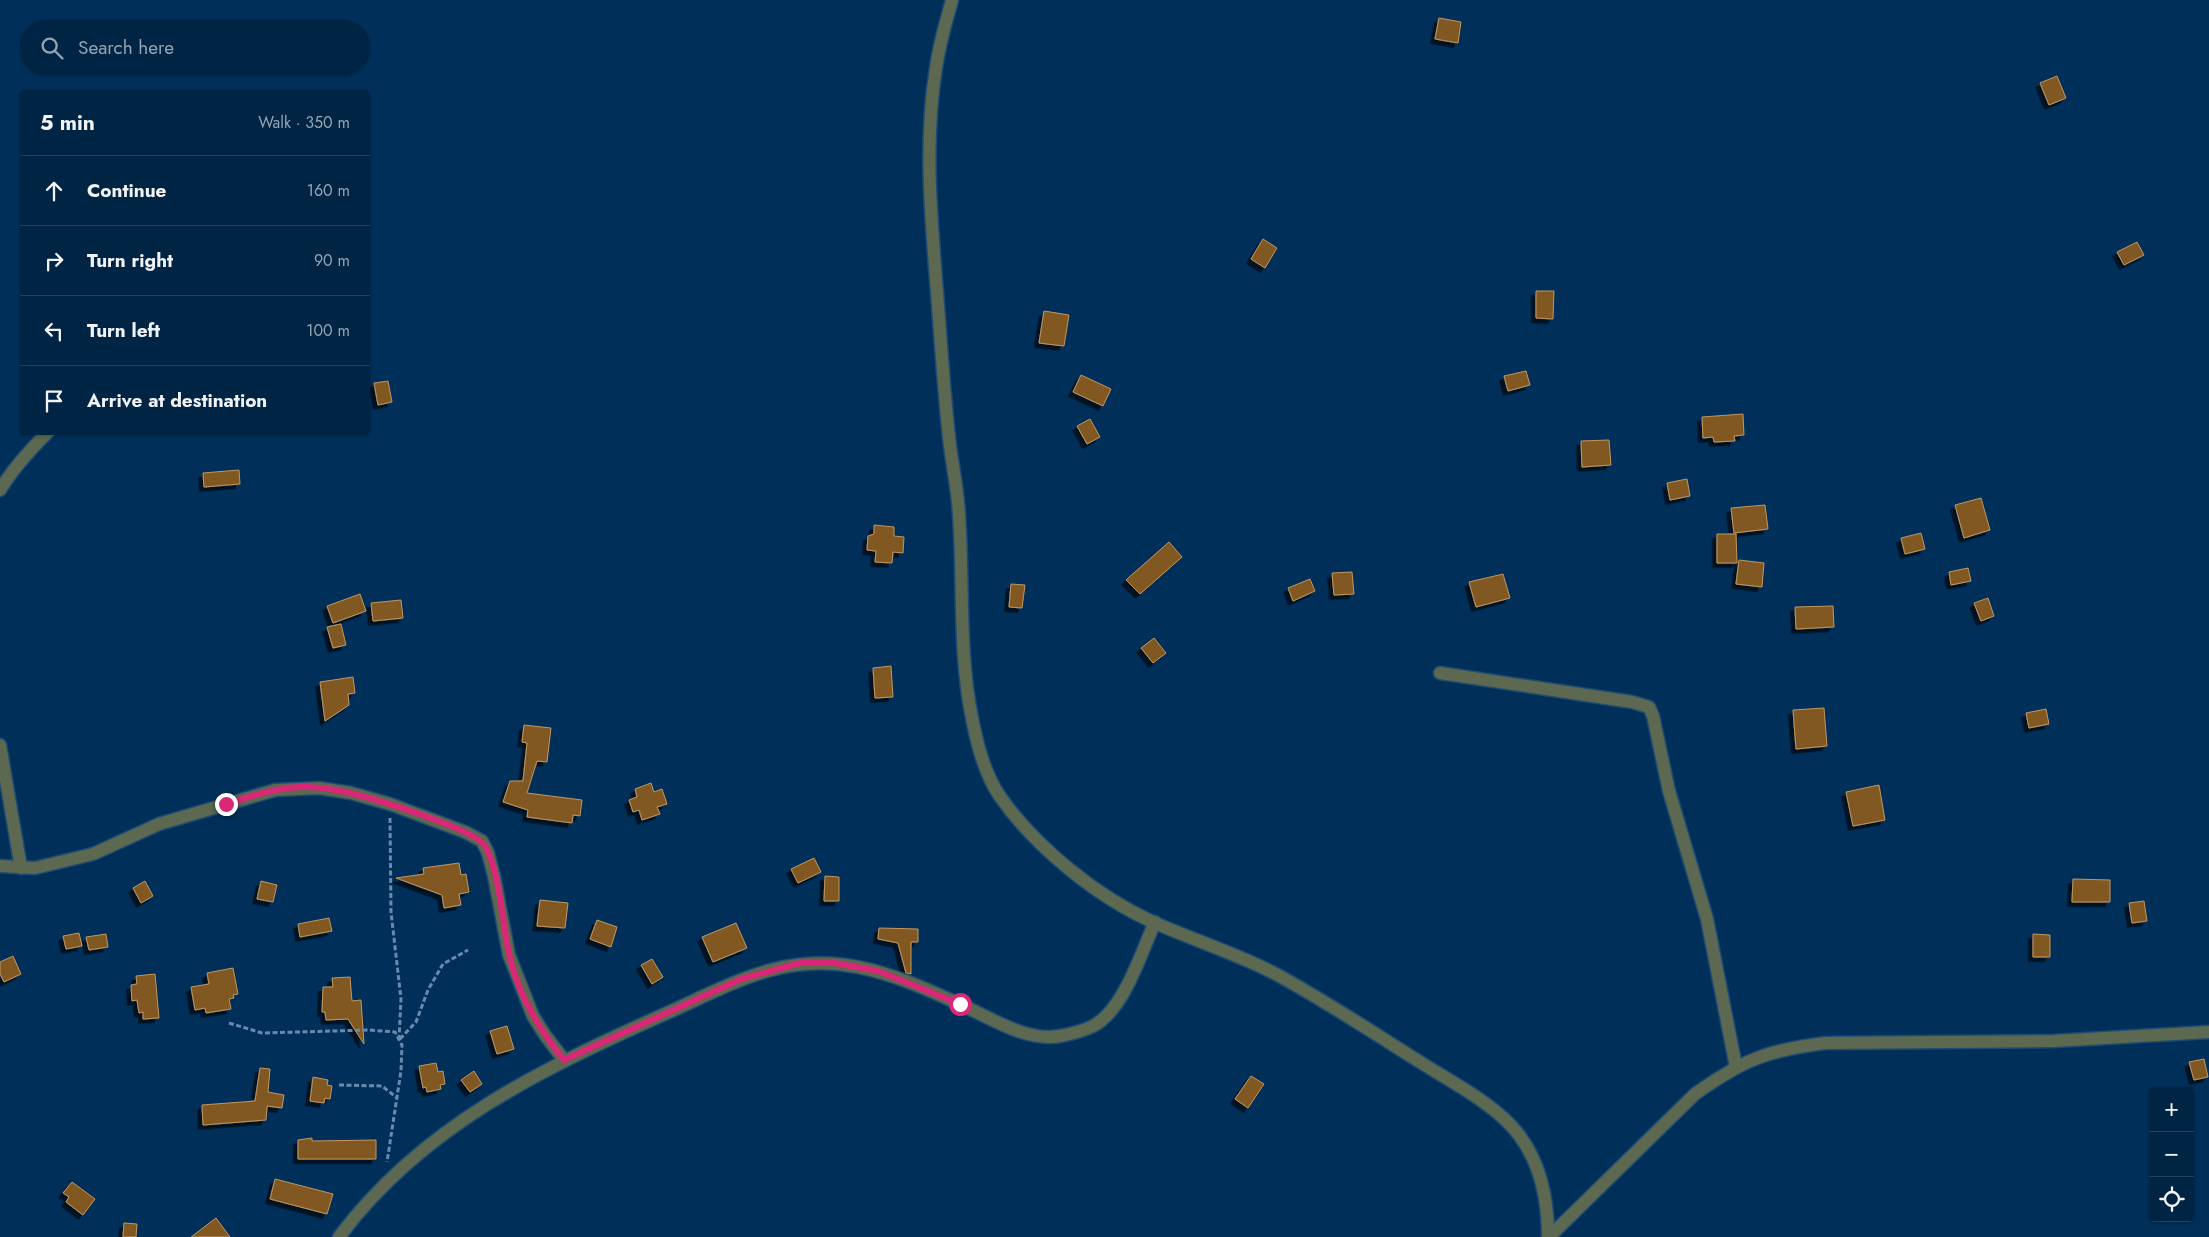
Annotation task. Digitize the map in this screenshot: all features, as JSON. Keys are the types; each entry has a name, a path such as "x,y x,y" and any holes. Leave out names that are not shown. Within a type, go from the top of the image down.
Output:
{"street":[{"path":"952,0 936,68 931,122 930,181 943,382 959,514 964,674 971,717 980,753 998,793 1034,836 1090,884 1132,911 1154,922 1216,946 1274,973 1466,1091 1498,1115 1516,1131 1530,1150 1540,1176 1548,1213 1548,1237"},
{"path":"0,489 28,452 45,435"},
{"path":"1440,674 1632,702 1649,707 1653,716 1670,791 1707,919 1736,1067"},
{"path":"0,745 21,868"},
{"path":"0,866 21,868 46,866 93,854 159,824 275,790 318,788 351,793 390,804 465,832 482,841 488,853 494,876 512,963 533,1016 545,1036 564,1060"},
{"path":"339,1237 384,1182 423,1149 483,1105 564,1060 741,979 800,963 835,963 878,971 1036,1036 1057,1037 1094,1026 1114,1006 1122,994 1154,922"},
{"path":"1548,1237 1695,1094 1736,1067 1765,1053 1791,1047 1826,1043 2053,1041 2209,1032"}],"path":[{"path":"390,804 392,921 401,999 399,1039"},
{"path":"399,1039 416,1022 428,990 443,964 468,950"},
{"path":"229,1023 262,1033 369,1030 395,1032 402,1045 401,1062 384,1182"},
{"path":"339,1085 382,1086 396,1097"}],"building":[{"path":"1439,18 1461,22 1458,43 1435,39"},
{"path":"2057,76 2066,98 2049,105 2040,83"},
{"path":"1263,239 1277,248 1265,268 1251,259"},
{"path":"2137,242 2144,255 2124,265 2117,252"},
{"path":"1536,291 1554,291 1553,319 1536,318"},
{"path":"1044,311 1069,315 1064,346 1039,343"},
{"path":"1526,371 1530,385 1508,391 1504,376"},
{"path":"1081,375 1111,389 1103,406 1073,392"},
{"path":"388,381 392,402 378,405 374,383"},
{"path":"1743,414 1744,435 1734,436 1735,441 1714,442 1713,437 1703,438 1702,417"},
{"path":"1090,419 1100,437 1087,444 1077,426"},
{"path":"1609,440 1611,465 1582,467 1581,441"},
{"path":"239,470 240,484 204,487 203,473"},
{"path":"1687,479 1690,496 1670,500 1667,483"},
{"path":"1981,498 1990,530 1964,538 1955,505"},
{"path":"1765,505 1768,529 1734,533 1731,508"},
{"path":"874,525 894,527 894,536 904,537 903,553 893,552 892,563 875,562 876,551 867,550 868,536 874,534"},
{"path":"1921,533 1925,549 1905,554 1901,538"},
{"path":"1717,534 1736,534 1737,563 1717,563"},
{"path":"1169,542 1182,557 1140,594 1126,580"},
{"path":"1739,560 1764,563 1762,587 1736,584"},
{"path":"1968,568 1971,581 1951,585 1949,572"},
{"path":"1352,572 1354,594 1334,595 1332,573"},
{"path":"1503,574 1510,598 1476,607 1469,582"},
{"path":"1310,579 1315,591 1293,601 1288,588"},
{"path":"1011,584 1025,585 1022,608 1009,607"},
{"path":"360,594 366,611 333,623 327,606"},
{"path":"1988,598 1994,616 1981,621 1974,603"},
{"path":"401,600 403,618 373,621 371,603"},
{"path":"1833,606 1834,627 1796,629 1795,607"},
{"path":"341,624 346,645 333,648 327,627"},
{"path":"1154,638 1166,653 1153,663 1141,648"},
{"path":"891,666 893,697 875,698 873,668"},
{"path":"353,677 355,693 348,694 349,705 325,721 320,682"},
{"path":"1824,708 1827,746 1796,749 1793,710"},
{"path":"2046,709 2049,724 2029,728 2026,713"},
{"path":"524,725 551,728 547,762 537,761 527,793 582,800 580,816 573,815 572,823 527,817 528,810 503,802 510,781 523,781 527,743 522,742"},
{"path":"651,783 654,792 662,789 667,804 657,807 660,814 642,820 639,810 633,812 629,800 637,797 635,789"},
{"path":"1879,785 1885,820 1853,826 1846,792"},
{"path":"814,858 821,872 798,883 791,869"},
{"path":"459,863 461,875 466,874 469,892 459,894 461,905 444,908 442,895 396,878 424,874 423,868"},
{"path":"825,876 839,877 839,901 824,901"},
{"path":"2073,879 2110,880 2110,902 2072,902"},
{"path":"145,881 153,896 141,903 133,888"},
{"path":"261,881 277,885 273,902 257,899"},
{"path":"540,900 568,903 565,928 537,926"},
{"path":"2144,901 2147,921 2132,923 2129,903"},
{"path":"329,918 332,931 300,937 298,924"},
{"path":"597,920 617,927 611,947 590,939"},
{"path":"736,923 747,948 713,962 702,937"},
{"path":"879,928 918,929 918,942 911,942 911,974 906,973 898,943 878,939"},
{"path":"79,933 82,946 66,949 63,936"},
{"path":"106,934 108,947 89,950 86,937"},
{"path":"2033,934 2050,935 2050,957 2033,957"},
{"path":"13,956 21,974 4,982 0,974 0,962"},
{"path":"652,959 663,977 652,984 641,965"},
{"path":"233,968 238,994 233,995 234,998 229,999 231,1009 206,1013 205,1008 195,1010 191,987 209,984 207,973"},
{"path":"155,974 159,1018 143,1019 143,1012 139,1013 137,1000 132,1001 131,985 137,984 136,976"},
{"path":"350,977 352,1001 361,1000 364,1044 348,1019 326,1020 325,1012 322,1012 323,987 333,987 332,978"},
{"path":"507,1026 514,1049 497,1054 490,1031"},
{"path":"2204,1059 2208,1077 2194,1080 2189,1062"},
{"path":"436,1063 438,1072 443,1071 445,1084 440,1085 441,1089 427,1092 426,1087 423,1088 419,1066"},
{"path":"260,1068 270,1069 268,1092 284,1095 282,1108 267,1106 266,1120 203,1125 202,1105 255,1101"},
{"path":"474,1071 482,1084 470,1092 461,1080"},
{"path":"1251,1076 1264,1084 1248,1108 1235,1099"},
{"path":"313,1077 328,1080 327,1085 332,1086 330,1099 325,1098 324,1103 310,1101"},
{"path":"312,1138 312,1141 376,1140 376,1159 298,1159 298,1140"},
{"path":"275,1179 333,1194 327,1214 270,1199"},
{"path":"72,1182 95,1199 83,1215 66,1202 69,1197 63,1193"},
{"path":"216,1218 230,1237 191,1237"},
{"path":"124,1223 137,1224 136,1237 123,1237"}],"route":[{"path":"226,804 275,790 304,787 335,790 390,804 475,836 482,841 486,846 494,876 509,955 520,985 533,1016 545,1036 564,1060 741,979 800,963 835,963 878,971 960,1004"}]}
